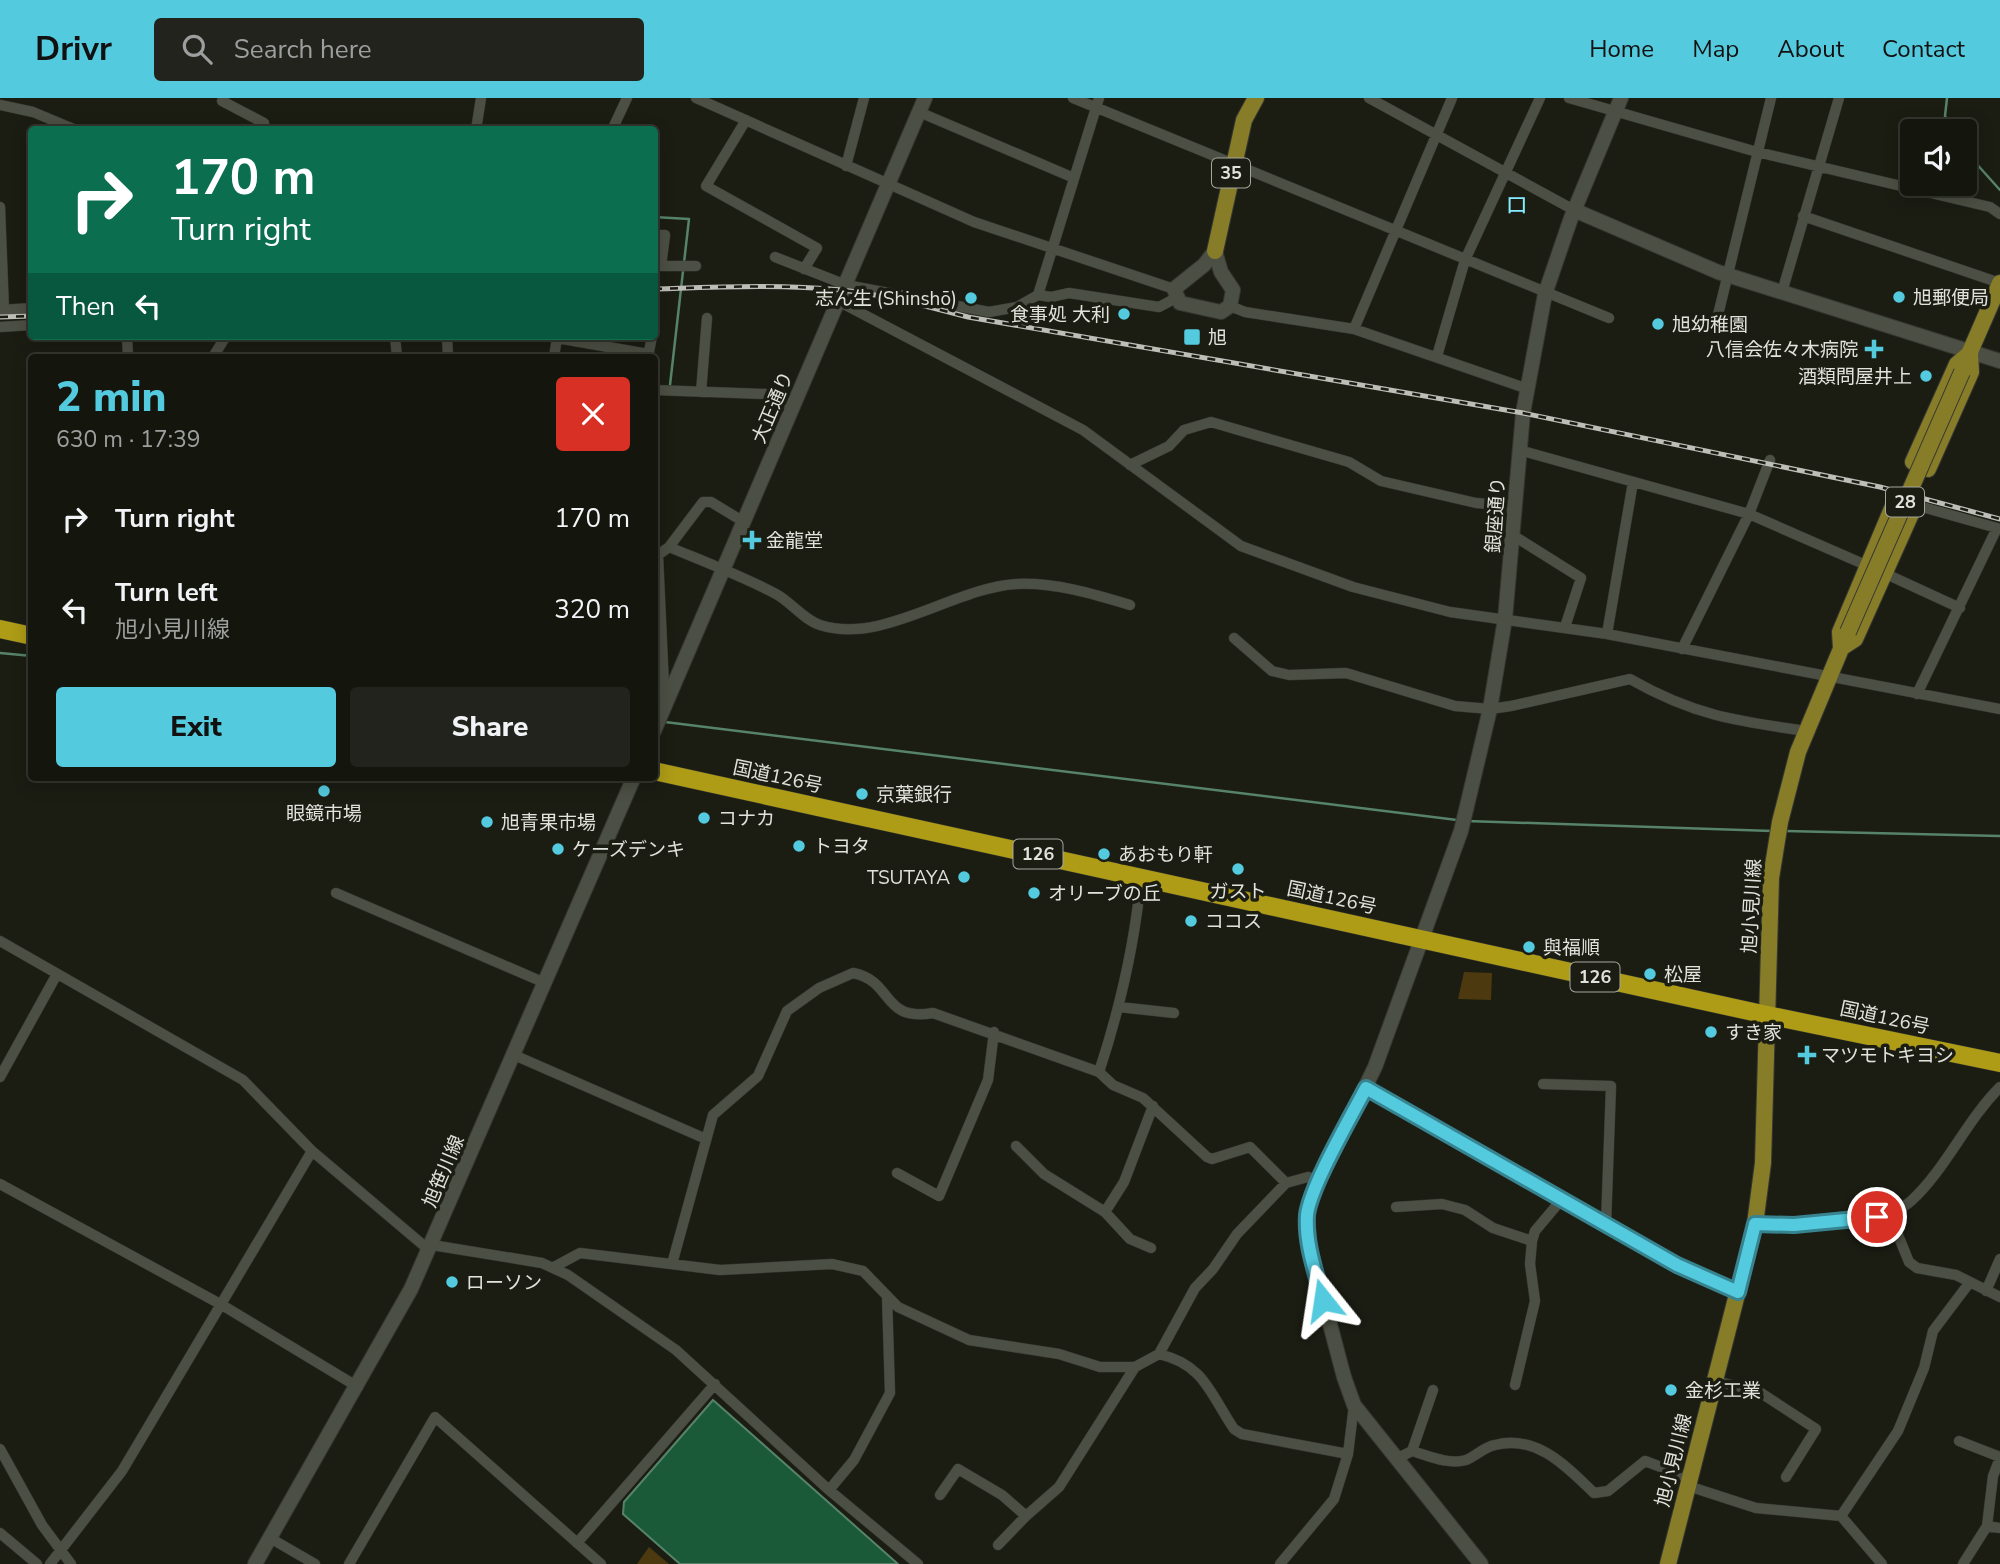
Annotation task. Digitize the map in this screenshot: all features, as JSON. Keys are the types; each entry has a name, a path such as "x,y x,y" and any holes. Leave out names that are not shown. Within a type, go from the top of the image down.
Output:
{"highway":[{"path":"0,629 28,635"},
{"name":"国道126号","path":"658,772 1767,1015 2000,1062"}],"main road":[{"name":"35","path":"1215,251 1244,120 1256,98"},
{"name":"旭小見川線","path":"1668,1564 1755,1224 1763,1163 1771,878 1778,831 1806,731 2000,283"},
{"path":"1970,353 1971,372 1928,470 1913,462 1957,364 1970,353"},
{"path":"1896,499 1915,505 1855,639 1841,648 1840,632 1868,566 1896,499"}],"street":[{"path":"224,98 222,101 264,123 263,126"},
{"path":"478,126 481,98"},
{"path":"614,126 626,98"},
{"path":"696,98 974,222 1175,294 1190,306 1221,312 1230,306 1233,290 1221,272 1215,251"},
{"path":"846,166 864,98"},
{"name":"大正通り","path":"660,708 744,522 925,98"},
{"path":"1073,98 1098,103 1545,294 1609,318"},
{"path":"1369,98 1574,211 1663,251 1728,275 2000,361"},
{"path":"1354,329 1451,98"},
{"path":"1437,356 1465,260 1540,98"},
{"path":"1569,98 1757,152 1990,207 2000,214"},
{"name":"銀座通り","path":"1481,1564 1354,1405 1343,1377 1307,1232 1307,1213 1366,1088 1464,820 1490,709 1504,619 1514,536 1519,450 1545,294 1574,211 1621,98"},
{"path":"1715,327 1772,98"},
{"path":"1782,292 1839,98"},
{"path":"1038,295 1098,103"},
{"path":"0,105 33,112 66,126"},
{"path":"919,112 1074,178"},
{"path":"746,120 706,186 817,248 804,269"},
{"path":"0,207 2,310 28,308"},
{"path":"1803,216 2000,283"},
{"path":"658,235 665,235 658,266 696,266"},
{"path":"775,257 846,285 989,312 1017,307 1038,295 1051,297 1069,293 1159,307 1175,294 1215,251"},
{"path":"838,301 1083,430 1241,546 1353,587 1450,612 1607,634 2000,709"},
{"path":"1230,306 1245,312 1354,329 1528,389"},
{"path":"701,393 707,318"},
{"path":"0,327 28,325"},
{"path":"567,340 638,354"},
{"path":"658,390 766,394 794,405"},
{"path":"1130,465 1169,446 1184,430 1211,422 1349,462 1381,481 1476,503 1516,506"},
{"path":"1519,450 1749,514 1868,566"},
{"path":"1682,649 1749,514 1769,464"},
{"path":"1607,634 1633,482"},
{"path":"658,553 669,547 703,502 711,502 744,522"},
{"path":"1915,505 1997,528 1917,694"},
{"path":"1514,536 1581,578 1565,628"},
{"path":"669,547 778,595 819,625 864,628 910,618 963,596 1016,584 1083,591 1130,605"},
{"path":"1885,573 1960,608"},
{"path":"658,631 660,708"},
{"path":"1234,638 1272,671 1289,676 1346,673 1455,706 1490,709 1630,679 1669,701 1724,719 1806,731"},
{"name":"旭笹川線","path":"255,1564 358,1387 430,1248 632,781"},
{"path":"1099,1072 1119,1007 1131,952 1141,877"},
{"path":"336,892 545,983"},
{"path":"0,941 243,1080 312,1151 430,1248 554,1267 648,1330 715,1384 830,1490 918,1564"},
{"path":"0,1077 57,974"},
{"path":"672,1264 713,1115 758,1076 788,1012 819,988 844,975 862,974 882,990 899,1011 915,1016 933,1013 994,1032 1099,1072 1113,1085 1143,1098 1207,1157 1212,1159 1250,1147 1286,1182"},
{"path":"1119,1007 1174,1013"},
{"path":"897,1173 939,1196 988,1080 994,1032"},
{"path":"514,1055 706,1139"},
{"path":"1543,1084 1611,1086 1606,1224"},
{"path":"1755,1224 1794,1225 1889,1213 1910,1201 1980,1108 2000,1087"},
{"path":"1366,1088 1677,1265 1738,1292"},
{"path":"1105,1212 1124,1182 1153,1106"},
{"path":"1016,1146 1044,1174 1105,1212 1122,1233 1151,1248"},
{"path":"50,1564 122,1471 312,1151"},
{"path":"554,1267 579,1253 720,1270 832,1264 863,1271 903,1309 969,1340 1059,1354 1100,1367 1135,1367 1159,1354 1195,1288 1213,1269 1237,1234 1286,1182 1308,1177 1320,1181"},
{"path":"0,1184 222,1305 358,1387"},
{"path":"1515,1385 1535,1301 1531,1264 1532,1241 1535,1231 1562,1199"},
{"path":"1396,1206 1442,1204 1465,1210 1493,1227 1532,1241"},
{"path":"1889,1213 1909,1262 1924,1271 1956,1275 2000,1297"},
{"path":"1986,1290 2000,1259"},
{"path":"1841,1516 1898,1432 1924,1368 1933,1331 1970,1282"},
{"path":"830,1490 854,1460 890,1393 887,1296"},
{"path":"1159,1354 1171,1357 1202,1375 1234,1429 1242,1434 1348,1454"},
{"path":"998,1545 1059,1487 1135,1367"},
{"path":"1715,1381 1758,1391 1816,1429 1786,1477"},
{"path":"577,1542 715,1384"},
{"path":"1412,1451 1433,1390"},
{"path":"1280,1564 1334,1499 1348,1454 1354,1405"},
{"path":"349,1564 435,1417 601,1564"},
{"path":"1959,1441 2000,1458 1993,1476 1987,1526 1962,1564"},
{"path":"1396,1459 1412,1451 1445,1461 1465,1460 1493,1445 1513,1442 1550,1453 1594,1493 1608,1491 1645,1461 1689,1482 1756,1508 1841,1516 1882,1564"},
{"path":"0,1449 42,1525 71,1564"},
{"path":"940,1496 958,1469 1002,1495 1027,1516"},
{"path":"1987,1526 2000,1528"},
{"path":"0,1533 37,1564"},
{"path":"270,1538 315,1564"}],"shaded area":[{"path":"1464,972 1492,973 1491,1000 1458,999"},
{"path":"713,1400 898,1564 680,1564 623,1514 624,1502"},
{"path":"649,1547 669,1564 637,1564"}],"waterway":[{"path":"1946,119 1947,98"},
{"path":"1977,164 2000,190"},
{"path":"658,217 689,219 670,385"},
{"path":"0,653 28,656"},
{"path":"665,722 1457,820"},
{"path":"1467,821 1772,831"},
{"path":"1786,831 2000,836"}],"railway":[{"path":"658,289 795,287 874,295 968,317 1523,413 1880,487 2000,519"},
{"path":"0,317 28,316"}],"place":[{"name":"旭郵便局","path":"1899,297"},
{"name":"志ん生 (Shinshō)","path":"971,298"},
{"name":"食事処 大利","path":"1124,314"},
{"name":"旭幼稚園","path":"1658,324"},
{"name":"旭","path":"1192,337"},
{"name":"八信会佐々木病院","path":"1874,349"},
{"name":"酒類問屋井上","path":"1926,376"},
{"name":"金龍堂","path":"752,540"},
{"name":"眼鏡市場","path":"324,791"},
{"name":"京葉銀行","path":"862,794"},
{"name":"コナカ","path":"704,818"},
{"name":"旭青果市場","path":"487,822"},
{"name":"トヨタ","path":"799,846"},
{"name":"ケーズデンキ","path":"558,849"},
{"name":"あおもり軒","path":"1104,854"},
{"name":"ガスト","path":"1238,869"},
{"name":"TSUTAYA","path":"964,877"},
{"name":"オリーブの丘","path":"1034,893"},
{"name":"ココス","path":"1191,921"},
{"name":"與福順","path":"1529,947"},
{"name":"松屋","path":"1650,974"},
{"name":"すき家","path":"1711,1032"},
{"name":"マツモトキヨシ","path":"1807,1055"},
{"name":"ローソン","path":"452,1282"},
{"name":"金杉工業","path":"1671,1390"}],"district":[{"name":"ロ","path":"1517,205"}],"route":[{"path":"1323,1300 1310,1249 1307,1213 1366,1088 1677,1265 1738,1292 1755,1224 1794,1225 1877,1217"}]}
